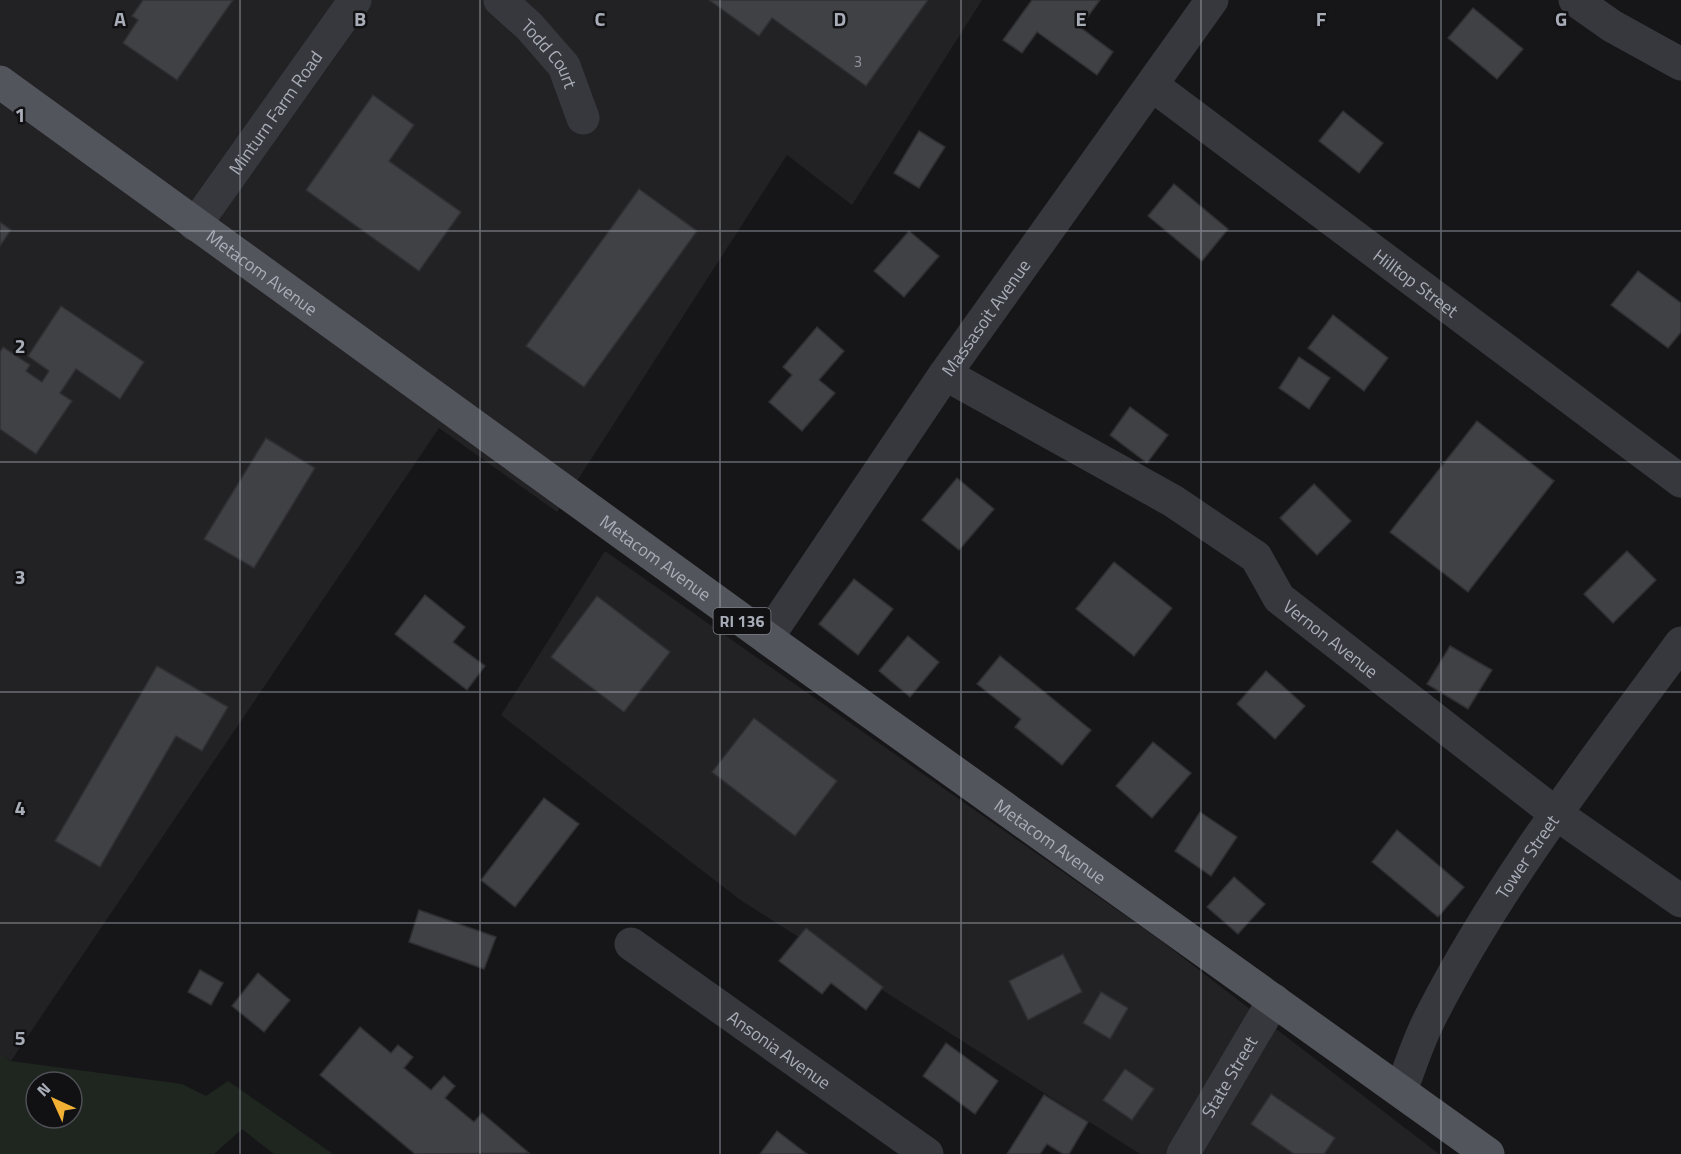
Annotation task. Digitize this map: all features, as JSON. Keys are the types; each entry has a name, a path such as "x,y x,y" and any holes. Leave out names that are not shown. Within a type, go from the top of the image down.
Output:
{"main road":[{"name":"Metacom Avenue","path":"0,82 766,638 1488,1154"}],"street":[{"name":"Minturn Farm Road","path":"195,225 355,0"},
{"name":"Todd Court","path":"500,0 529,26 564,66 583,118"},
{"name":"Massasoit Avenue","path":"766,638 945,374 1212,0"},
{"path":"1575,0 1612,26 1681,64"},
{"name":"Hilltop Street","path":"1152,85 1681,481"},
{"name":"Vernon Avenue","path":"945,374 1173,501 1256,557 1279,598 1556,813 1681,901"},
{"name":"Tower Street","path":"1401,1090 1431,1016 1474,937 1556,813 1681,643"},
{"name":"Ansonia Avenue","path":"631,944 927,1154"},
{"name":"State Street","path":"1183,1154 1274,1000"}],"shaded area":[{"path":"0,0 982,0 852,205 787,155 557,512 439,428 11,1061 0,1054"},
{"path":"605,551 1160,940 1439,1154 1140,1154 739,899 501,715"},
{"path":"0,1054 11,1061 78,1070 24,1070 24,1130 84,1130 84,1071 182,1084 206,1096 228,1081 333,1154 274,1154 242,1129 214,1154 0,1154"}],"building":[{"path":"143,0 233,0 177,80 123,43 138,20 132,16"},
{"path":"709,0 928,0 866,86 772,18 759,36"},
{"path":"1032,0 1100,0 1080,27 1113,52 1097,75 1037,32 1022,53 1003,40"},
{"path":"1473,8 1523,49 1497,79 1448,38"},
{"path":"373,95 414,125 389,161 461,212 419,271 306,190"},
{"path":"1343,111 1383,143 1359,173 1319,141"},
{"path":"919,131 945,147 919,188 894,173"},
{"path":"1174,184 1228,229 1202,261 1148,216"},
{"path":"639,189 697,231 584,387 526,346"},
{"path":"0,222 11,230 0,246"},
{"path":"909,231 939,256 904,297 874,271"},
{"path":"1638,271 1681,303 1681,332 1668,348 1611,305"},
{"path":"61,306 144,362 120,399 76,369 60,393 72,401 36,454 0,429 0,352 3,347 30,365 26,371 42,382 49,371 28,356"},
{"path":"1333,315 1388,358 1364,391 1308,348"},
{"path":"817,327 844,351 819,380 835,393 802,431 769,402 792,375 783,367"},
{"path":"1299,357 1330,378 1309,409 1279,388"},
{"path":"1130,407 1168,435 1147,463 1110,435"},
{"path":"1477,421 1554,481 1468,592 1390,532"},
{"path":"266,438 315,468 254,568 204,539"},
{"path":"957,478 994,509 959,550 922,520"},
{"path":"1314,484 1351,521 1317,555 1280,518"},
{"path":"1627,551 1656,580 1613,623 1584,594"},
{"path":"1114,562 1172,608 1134,656 1076,609"},
{"path":"854,579 893,609 858,655 819,624"},
{"path":"425,595 465,627 453,642 485,666 467,690 395,634"},
{"path":"597,596 670,652 624,712 551,657"},
{"path":"908,636 939,662 910,697 879,671"},
{"path":"1450,646 1492,670 1468,709 1427,684"},
{"path":"1000,656 1091,730 1062,765 1015,727 1021,719 977,684"},
{"path":"157,666 228,707 202,751 176,736 100,867 55,841"},
{"path":"1266,671 1305,706 1275,739 1237,704"},
{"path":"754,718 837,781 795,836 712,772"},
{"path":"1153,742 1191,773 1152,818 1116,786"},
{"path":"544,798 579,824 515,907 481,880"},
{"path":"1200,812 1237,837 1211,876 1175,851"},
{"path":"1397,830 1464,887 1438,917 1372,862"},
{"path":"1234,877 1265,904 1238,934 1207,907"},
{"path":"419,910 496,937 484,969 409,942"},
{"path":"806,928 883,987 866,1010 831,983 822,994 779,961"},
{"path":"1063,954 1082,992 1028,1020 1009,981"},
{"path":"200,970 223,983 211,1005 188,992"},
{"path":"258,973 290,1000 264,1032 232,1006"},
{"path":"1101,992 1128,1008 1110,1039 1083,1023"},
{"path":"360,1027 391,1053 398,1045 413,1057 404,1068 431,1090 444,1076 455,1086 445,1098 474,1122 482,1113 529,1153 415,1154 320,1075"},
{"path":"946,1043 998,1081 975,1114 923,1076"},
{"path":"1125,1069 1154,1089 1132,1120 1103,1100"},
{"path":"1271,1094 1335,1138 1324,1154 1294,1154 1251,1124"},
{"path":"1044,1095 1088,1122 1069,1154 1063,1154 1047,1144 1040,1154 1007,1154"},
{"path":"777,1131 807,1154 760,1154"}]}
